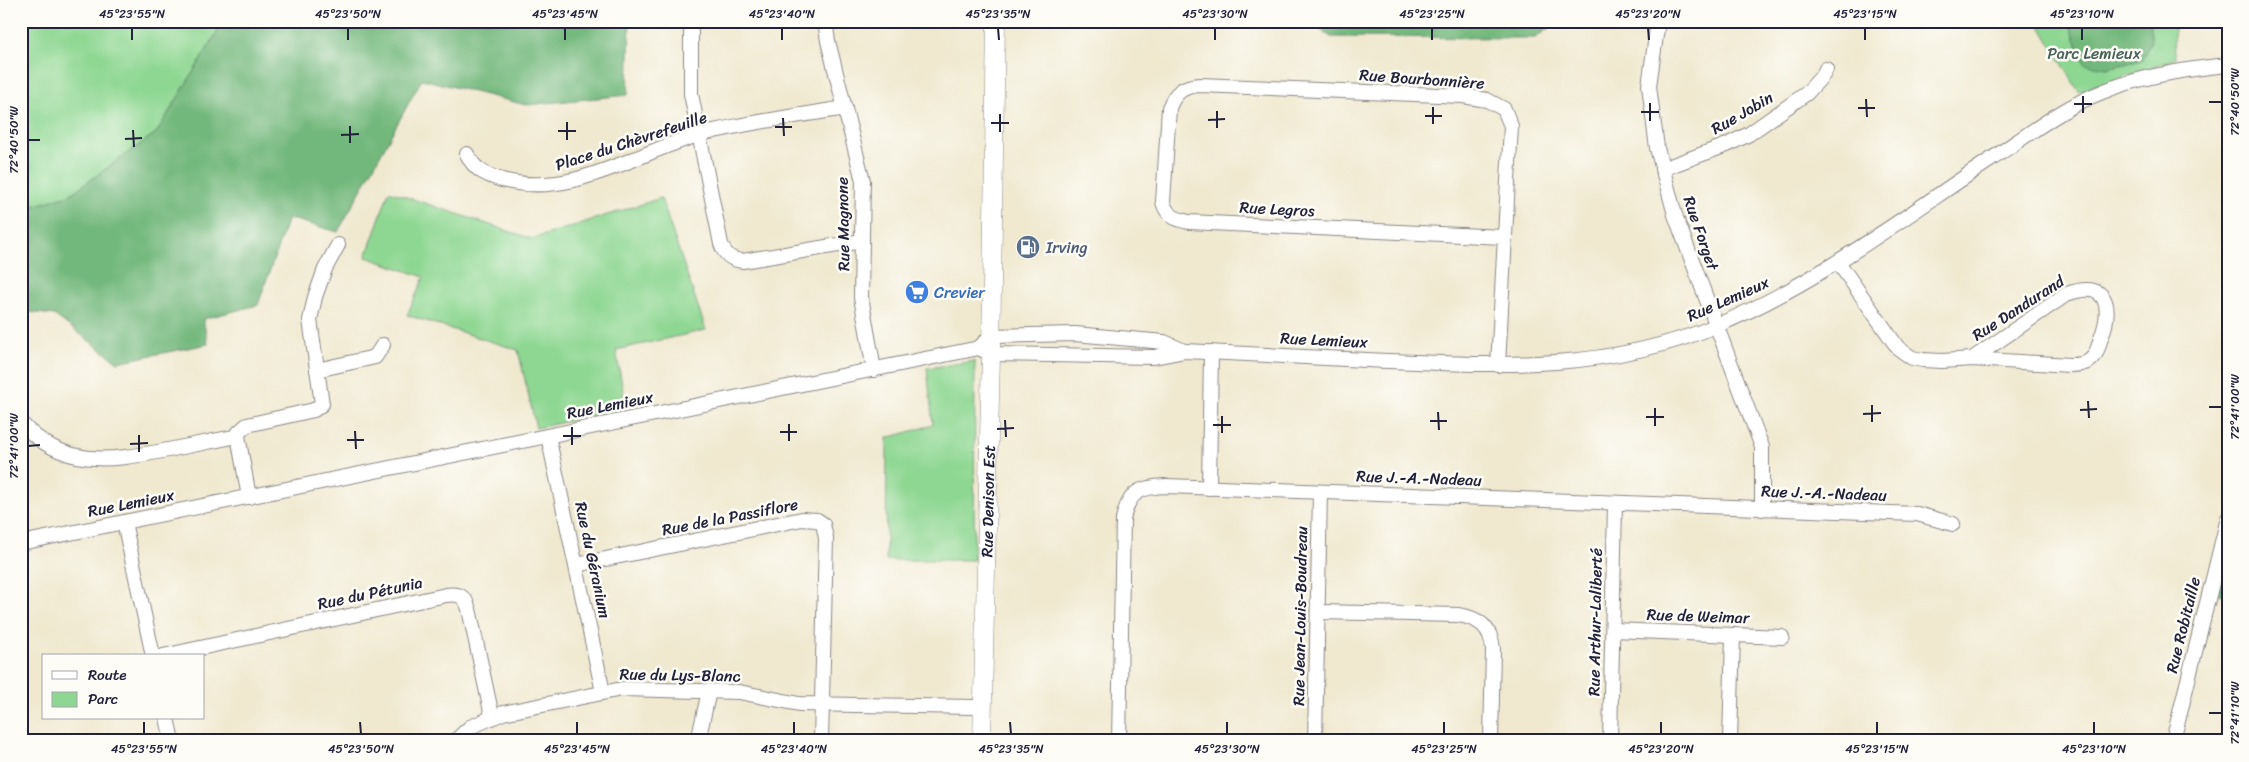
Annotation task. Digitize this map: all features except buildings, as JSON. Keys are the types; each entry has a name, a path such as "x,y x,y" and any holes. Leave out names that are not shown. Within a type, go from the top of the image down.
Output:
{"main road":[{"name":"Rue Denison Est","path":"982,741 987,346 986,21"},
{"name":"Rue Denison Est","path":"974,741 996,21"}],"street":[{"path":"691,21 690,86 721,244 728,257 743,261 862,241"},
{"name":"Rue Magnone","path":"825,21 828,41 863,181 861,296 874,370"},
{"name":"Rue Forget","path":"1658,21 1649,97 1662,169 1675,215 1762,447 1762,509"},
{"name":"Rue Lemieux","path":"987,346 1135,357 1185,351 1498,365 1552,364 1623,355 1716,326 1795,288 1838,262 2043,125 2101,92 2176,72 2228,65"},
{"name":"Rue Jobin","path":"1662,169 1727,145 1749,134 1807,94 1826,69"},
{"name":"Rue Bourbonnière","path":"1172,99 1183,88 1200,86 1463,96 1487,100 1504,109 1511,126 1503,237 1498,365"},
{"name":"Rue Legros","path":"1172,99 1169,108 1163,202 1168,213 1178,220 1503,237"},
{"name":"Place du Chèvrefeuille","path":"467,154 477,169 494,177 523,184 549,185 578,180 699,135 845,108"},
{"path":"248,497 238,436 239,432 247,425 319,408 323,400 310,332 311,311 325,269 338,245"},
{"name":"Rue Dandurand","path":"1838,262 1898,348 1905,355 1912,358 1942,361 1972,359 2070,365 2082,364 2090,361 2095,355 2108,312 2106,301 2100,293 2091,290 2079,290 2066,294 1972,359"},
{"name":"Rue Lemieux","path":"21,543 987,346 1075,334 1164,342 1185,351"},
{"path":"317,370 375,357 383,345"},
{"path":"1209,488 1211,352"},
{"path":"21,423 43,441 64,452 97,459 120,459 238,436"},
{"name":"Rue du Géranium","path":"548,436 604,692"},
{"name":"Rue J.-A.-Nadeau","path":"1119,741 1125,510 1132,496 1146,488 1209,488 1925,515 1953,524"},
{"name":"Rue Jean-Louis-Boudreau","path":"1315,741 1320,492"},
{"name":"Rue Arthur-Laliberté","path":"1610,741 1615,503"},
{"name":"Rue Robitaille","path":"2173,741 2228,518"},
{"name":"Rue de la Passiflore","path":"576,565 802,519 817,520 825,529 826,538 821,741"},
{"path":"124,522 153,654"},
{"name":"Rue du Pétunia","path":"172,654 446,595 459,595 464,598 469,608 492,716"},
{"path":"1318,612 1458,616 1477,620 1484,625 1492,639 1493,649 1491,741"},
{"name":"Rue de Weimar","path":"1613,630 1782,637"},
{"path":"1730,741 1733,635"},
{"name":"Rue du Lys-Blanc","path":"455,741 470,727 492,716 622,689 739,692 793,704 974,707"},
{"path":"698,741 709,690"},
{"path":"167,720 172,741"}],"green space":[{"path":"21,21 224,21 157,132 71,194 21,210"},
{"path":"224,21 630,21 628,95 526,105 422,79 338,232 288,218 258,305 203,319 208,344 118,362 54,315 21,311 21,210 71,194 157,132"},
{"path":"1307,21 1559,21 1535,38 1331,37"},
{"name":"Parc Lemieux","path":"2037,21 2174,21 2175,59 2079,92"},
{"path":"2068,21 2151,21 2151,41 2142,60 2107,68 2085,64"},
{"path":"389,191 532,239 661,198 706,330 616,350 626,409 536,428 518,350 407,315 424,277 366,257"},
{"path":"975,361 974,560 886,560 887,438 933,425 927,368"},
{"path":"2228,545 2228,596 2218,594"}],"place":[{"name":"Irving","path":"1028,247"},
{"name":"Crevier","path":"917,292"}]}
